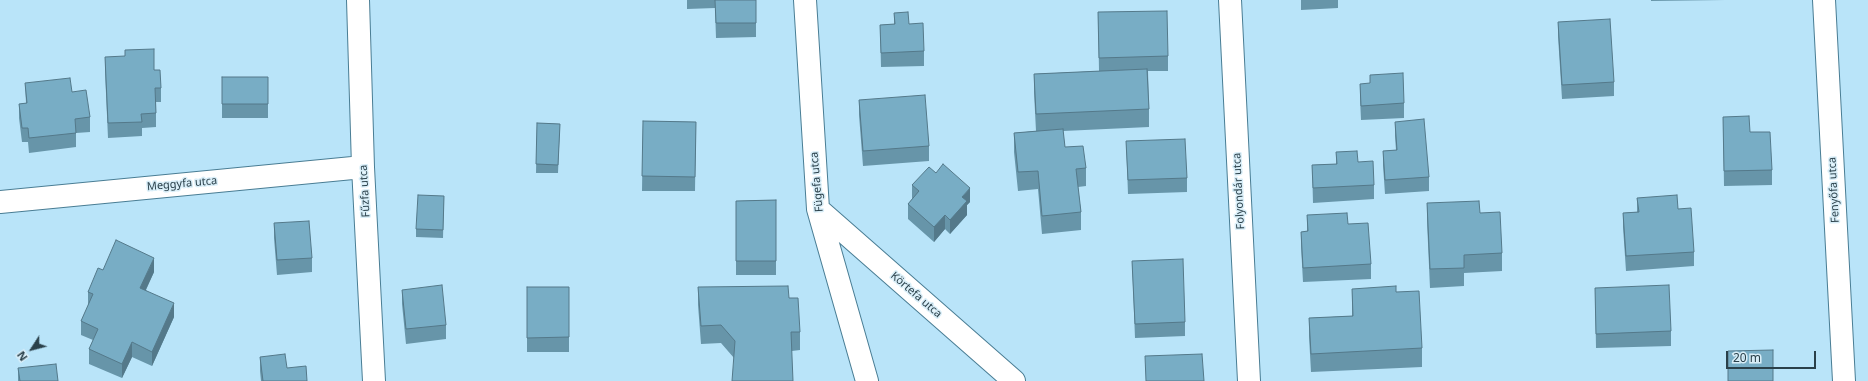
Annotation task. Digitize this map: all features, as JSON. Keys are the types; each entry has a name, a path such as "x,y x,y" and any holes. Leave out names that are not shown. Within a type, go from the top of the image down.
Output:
{"street":[{"name":"Fűzfa utca","path":"358,0 374,381"},
{"name":"Fügefa utca","path":"805,0 818,209 867,381"},
{"name":"Folyondár utca","path":"1230,0 1249,381"},
{"name":"Fenyőfa utca","path":"1824,0 1844,381"},
{"name":"Meggyfa utca","path":"0,202 364,167"},
{"name":"Körtefa utca","path":"818,209 1014,381"}],"building":[{"path":"715,0 756,0 756,23 716,23"},
{"path":"1167,11 1168,56 1099,58 1098,12"},
{"path":"908,12 909,24 923,23 924,51 881,53 880,25 895,24 894,13"},
{"path":"1610,19 1614,82 1562,85 1558,22"},
{"path":"154,49 154,70 160,70 161,88 155,88 156,113 141,114 142,122 108,123 105,57 125,56 125,50"},
{"path":"1147,69 1149,109 1036,114 1034,74"},
{"path":"1403,73 1404,103 1361,106 1360,84 1370,83 1370,75"},
{"path":"222,77 268,77 268,104 222,104"},
{"path":"70,78 72,92 86,90 90,117 75,119 76,133 29,138 28,128 22,128 19,104 27,103 25,83"},
{"path":"925,95 929,146 863,151 859,100"},
{"path":"1749,116 1750,132 1770,132 1772,170 1724,171 1723,117"},
{"path":"1424,119 1429,177 1385,180 1383,151 1397,150 1395,122"},
{"path":"643,121 696,122 695,177 642,176"},
{"path":"537,123 560,124 558,165 536,164"},
{"path":"1063,129 1065,147 1083,146 1086,168 1076,169 1081,212 1042,216 1038,171 1018,172 1014,133"},
{"path":"1185,139 1187,178 1128,180 1126,141"},
{"path":"1357,151 1358,162 1373,161 1374,185 1313,188 1312,165 1337,164 1336,152"},
{"path":"943,164 970,188 962,197 967,201 950,220 945,215 934,227 908,204 919,191 912,185 929,167 936,173"},
{"path":"418,195 444,196 443,230 416,229"},
{"path":"1677,195 1678,209 1691,208 1694,252 1626,256 1623,213 1639,212 1637,198"},
{"path":"776,200 776,261 736,261 736,201"},
{"path":"1479,201 1480,213 1500,212 1502,253 1464,255 1464,268 1430,269 1427,203"},
{"path":"1347,213 1348,224 1368,223 1371,264 1303,268 1301,232 1308,231 1307,215"},
{"path":"309,221 312,258 277,260 274,223"},
{"path":"116,240 154,258 140,288 174,303 152,352 132,342 122,364 89,349 98,329 81,321 93,294 88,292 98,268 103,270"},
{"path":"1183,259 1185,322 1135,324 1132,261"},
{"path":"442,285 446,325 406,329 402,290"},
{"path":"1669,285 1671,331 1596,334 1595,288"},
{"path":"788,286 789,298 798,298 800,332 791,332 793,381 732,381 735,341 721,325 701,326 698,287"},
{"path":"1396,286 1396,292 1419,291 1422,348 1311,354 1309,318 1353,316 1352,289"},
{"path":"527,287 569,287 569,337 527,338"},
{"path":"1773,350 1773,381 1728,381 1728,351"},
{"path":"285,354 287,368 306,366 307,381 263,381 260,357"},
{"path":"1202,354 1204,381 1146,381 1145,356"},
{"path":"56,364 58,381 20,381 18,368"}]}
